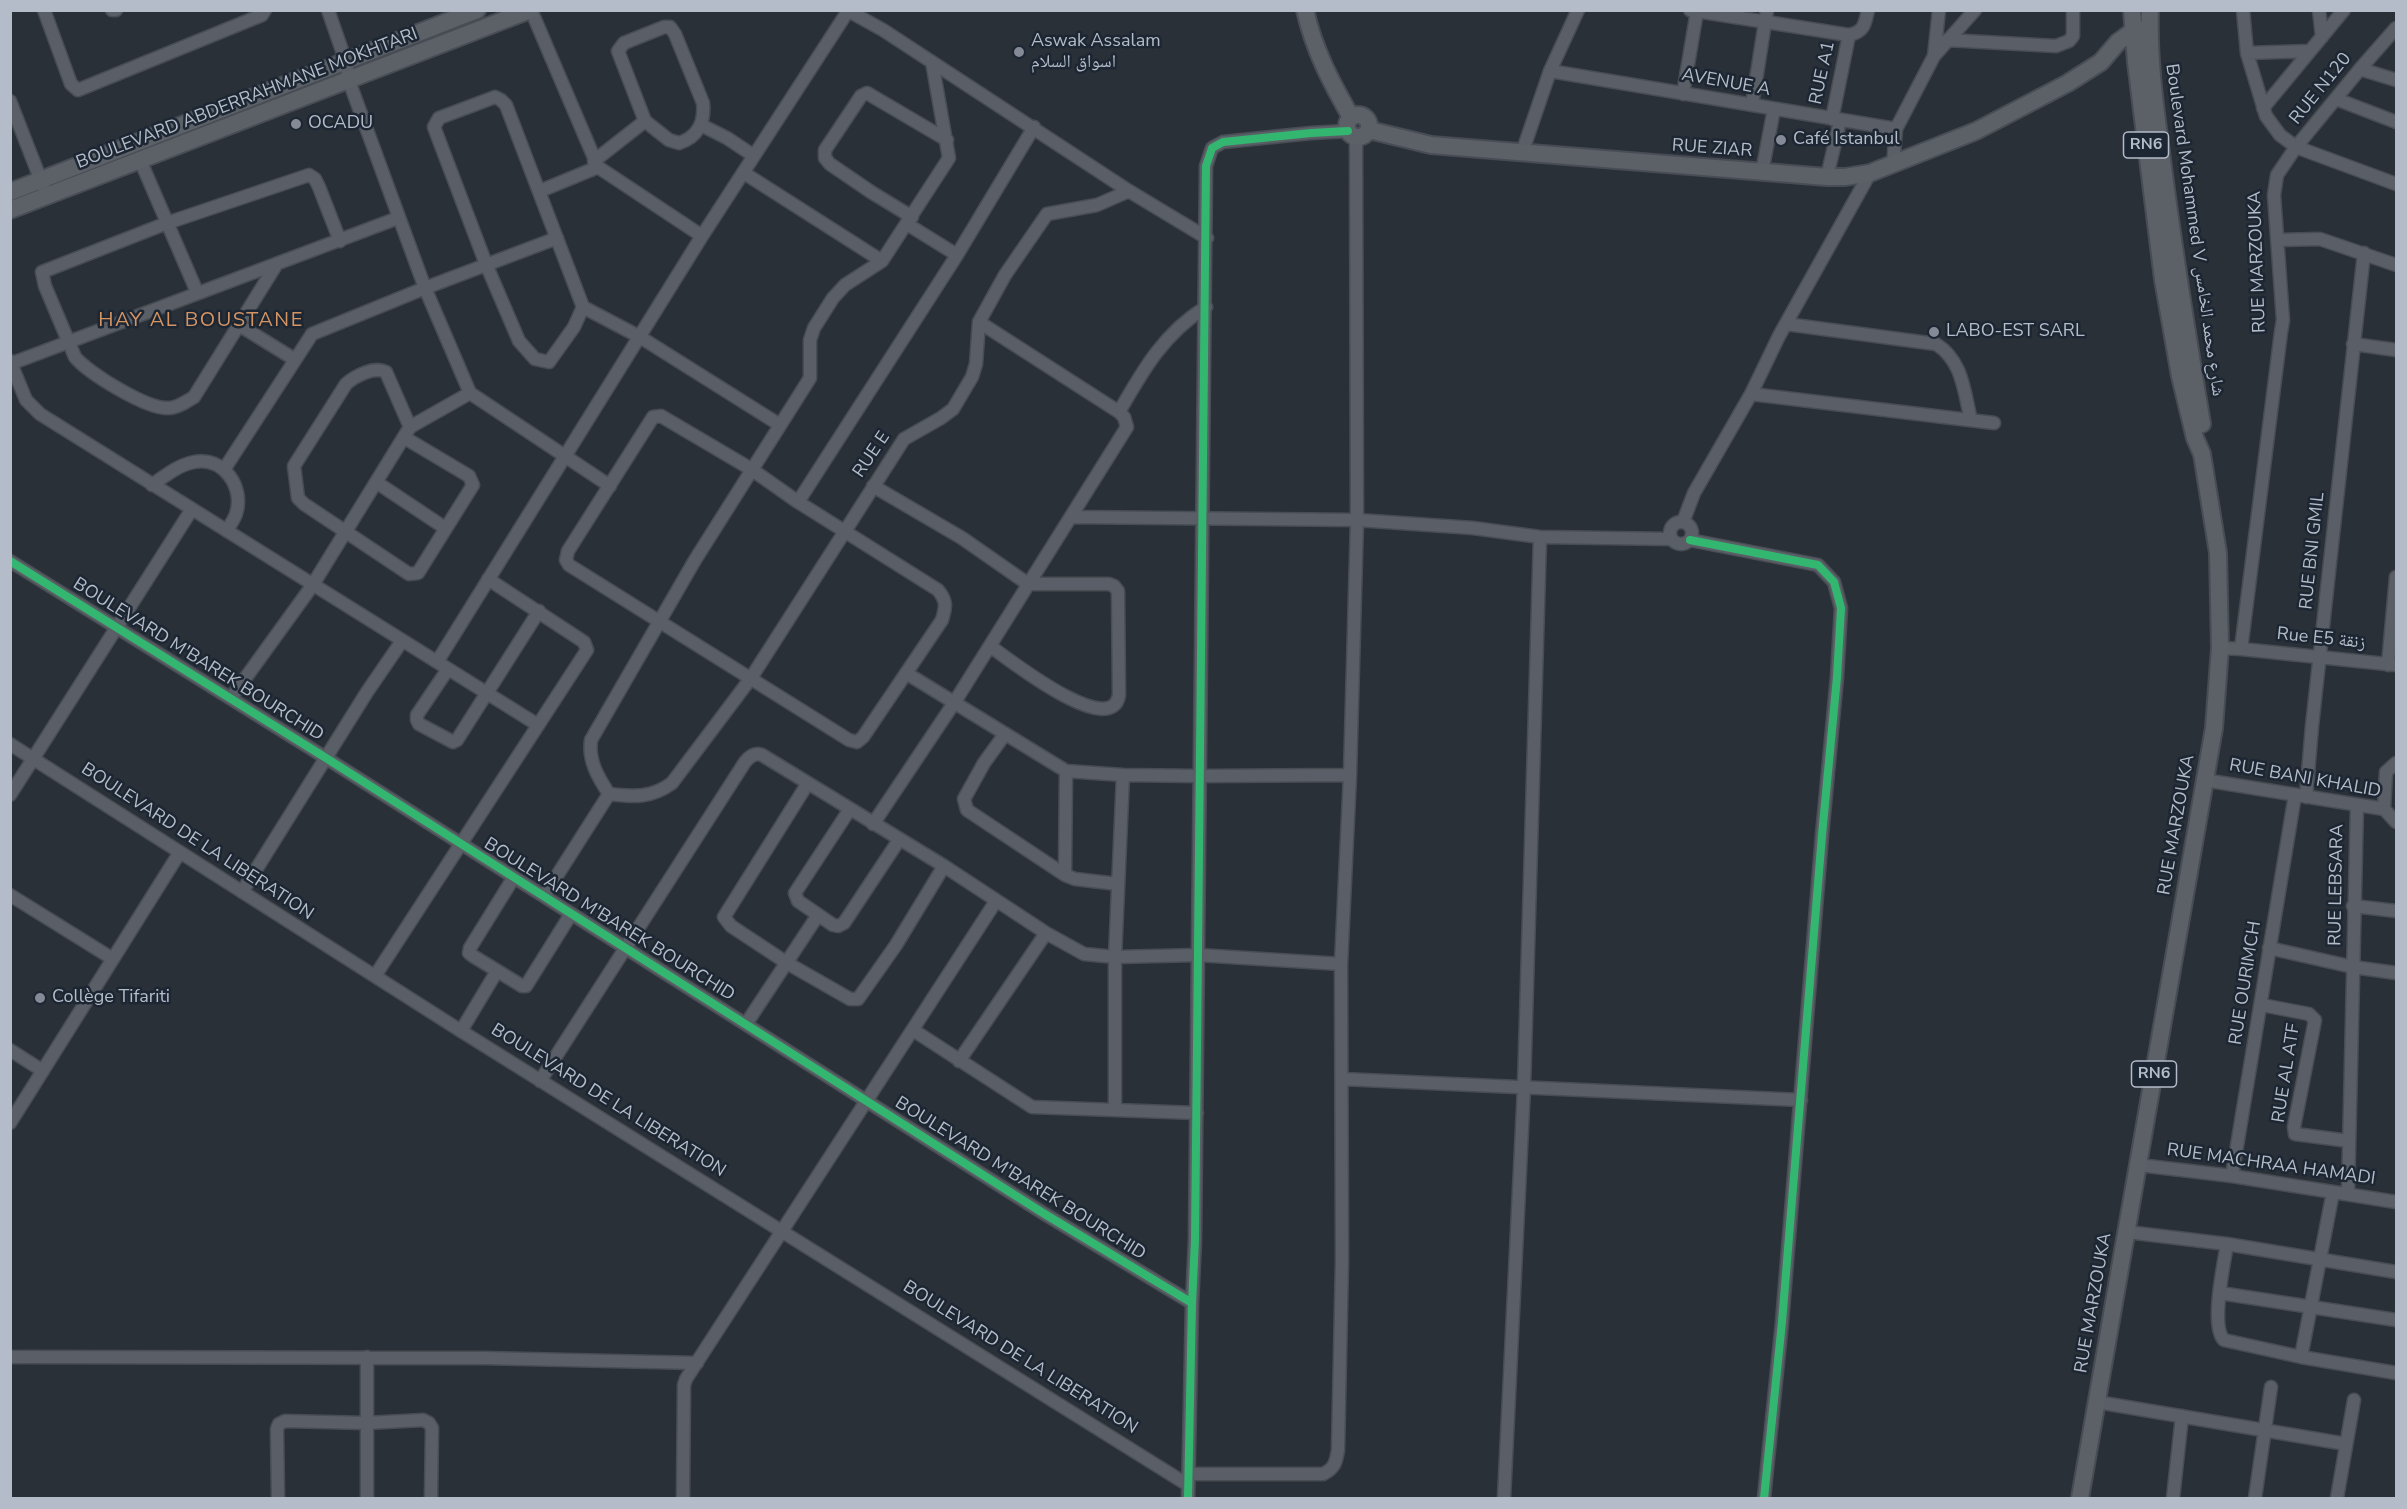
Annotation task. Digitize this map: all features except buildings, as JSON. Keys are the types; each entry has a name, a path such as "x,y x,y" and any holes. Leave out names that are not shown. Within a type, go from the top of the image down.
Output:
{"main road":[{"name":"BOULEVARD ABDERRAHMANE MOKHTARI","path":"10,192 477,10"},
{"name":"BOULEVARD ABDERRAHMANE MOKHTARI","path":"10,210 141,162 530,10"},
{"path":"1305,10 1318,57 1356,129"},
{"name":"Boulevard Mohammed V شارع محمد الخامس","path":"2132,10 2141,30 2143,62 2171,280 2204,437 2202,454"},
{"name":"Boulevard Mohammed V شارع محمد الخامس","path":"2141,30 2150,10"},
{"name":"RUE ZIAR","path":"1356,129 1431,145 1845,177 1870,173 1893,165 1998,120 2068,83 2101,62 2118,42 2141,30"},
{"path":"2101,62 2143,62"},
{"name":"Boulevard Mohammed V شارع محمد الخامس","path":"2143,62 2175,256 2168,310 2195,438 2202,454 2218,553 2220,648"},
{"name":"RUE MARZOUKA","path":"2080,1498 2214,728 2220,648"}],"street":[{"path":"44,10 71,84 78,90 262,15 265,10"},
{"path":"328,10 346,62 349,81 398,218 470,393 610,486"},
{"path":"530,10 596,164 702,236"},
{"path":"1522,153 1550,71 1578,10"},
{"path":"1683,94 1693,11 1766,17 1849,35 1862,30 1868,10"},
{"path":"1934,56 1939,10"},
{"path":"1893,165 1896,129 1934,56 1975,10"},
{"path":"1947,40 2063,45 2073,36 2073,10"},
{"path":"2243,10 2247,53 2263,108 2270,123 2280,135 2296,147 2397,184"},
{"path":"2319,10 2322,37"},
{"path":"2263,108 2344,10"},
{"path":"539,611 455,742 419,724 417,715 488,579 702,236 848,11 883,30 1129,191 1207,238"},
{"path":"1752,105 1766,17"},
{"path":"670,27 703,103 704,115 696,134 679,143 669,140 645,121 618,50 624,43 647,33 670,27"},
{"name":"RUE N120","path":"2277,176 2296,147 2397,28"},
{"name":"RUE A1","path":"1827,177 1849,35"},
{"path":"2247,53 2310,51"},
{"path":"544,896 609,794 593,765 589,751 591,740 659,622 810,378 810,340 814,328 833,298 845,285 882,261 949,158 932,62"},
{"path":"2360,69 2397,80"},
{"name":"AVENUE A","path":"1550,71 1896,129"},
{"path":"947,140 867,93 862,94 825,150 825,158 830,164 957,255"},
{"path":"583,307 574,327 553,359 549,362 541,362 528,354 519,342 486,264 437,138 434,127 436,121 489,98 501,100 506,105 583,307 640,337 780,425"},
{"path":"2336,99 2397,122"},
{"path":"12,108 47,196"},
{"path":"1762,172 1774,109"},
{"path":"540,191 596,164 645,121"},
{"path":"701,125 727,138 754,156"},
{"path":"798,502 957,255 1034,127"},
{"path":"1188,1479 1323,1474 1335,1464 1338,1450 1342,1260 1341,964 1350,775 1357,520 1356,129 1235,140 1215,145 1210,151 1206,166 1204,646 1200,776 1195,1240 1192,1303 1188,1479 1188,1498"},
{"path":"141,162 197,292"},
{"path":"744,173 882,261"},
{"path":"1683,522 1694,493 1751,394 1786,324 1870,173"},
{"path":"276,265 194,396 168,408 154,406 98,378 75,357 45,286 42,272 167,223 309,175 319,187 340,241"},
{"name":"RUE MARZOUKA","path":"2241,649 2283,320 2274,195 2277,176"},
{"name":"RUE E","path":"609,794 647,796 661,791 672,783 751,678 904,439 953,409 974,373 979,322 1005,275 1047,214 1097,205 1129,191"},
{"path":"398,218 11,363 26,400 33,408 312,586 538,725"},
{"path":"225,468 312,334 557,238"},
{"path":"2278,240 2320,238 2397,265"},
{"name":"RUE BNI GMIL","path":"2301,796 2320,657 2364,253"},
{"path":"1119,412 1139,376 1174,330 1184,320 1206,307"},
{"path":"873,824 954,703 1125,431 1126,421 1119,412 979,322"},
{"path":"1786,324 1936,344 1950,354 1960,373 1971,420"},
{"path":"239,325 294,359"},
{"path":"2353,344 2397,350"},
{"path":"377,369 386,372 407,432 472,480 473,485 418,573 414,575 409,574 298,498 294,470 295,462 346,384 377,369"},
{"path":"231,698 312,586 407,432 470,393"},
{"path":"1751,394 1994,423"},
{"path":"653,417 667,418 751,470 938,590 945,599 942,620 863,736 855,742 571,568 566,560 568,551 653,417"},
{"path":"152,485 185,464 197,461 225,468 234,484 237,499 236,514 226,531"},
{"path":"376,482 445,528"},
{"path":"873,486 962,538 1028,584 1109,584 1117,589 1119,603 1119,695 1117,704 1109,709 1097,709 1072,701 990,646"},
{"path":"10,795 192,510"},
{"path":"1071,517 1357,520 1473,528 1540,537 1671,539 1679,544 1685,544 1690,540 1693,534 1691,527 1683,522 1677,522 1671,526 1669,533 1671,539"},
{"path":"1504,1498 1524,1087 1540,537"},
{"path":"1690,540 1818,565 1829,575 1838,592 1841,608 1782,1322 1764,1498"},
{"name":"BOULEVARD M'BAREK BOURCHID","path":"10,561 231,698 866,1101 1192,1303"},
{"path":"2392,665 2397,577"},
{"path":"375,976 588,648 584,642 488,579"},
{"path":"242,892 402,641"},
{"path":"2220,648 2241,649"},
{"name":"Rue E5 زنقة","path":"2241,649 2392,665"},
{"path":"906,673 1066,771 1123,775 1350,775"},
{"path":"1005,734 984,763 964,800 968,812 1065,875 1075,879 1118,884"},
{"name":"BOULEVARD DE LA LIBERATION","path":"10,744 540,1081 1188,1479"},
{"path":"540,1081 750,756 762,755 944,866 1046,933 1084,954 1115,957 1198,955 1341,964"},
{"path":"2384,809 2386,772 2397,763"},
{"path":"1065,875 1066,771"},
{"path":"1115,1109 1115,957 1123,775"},
{"name":"RUE BANI KHALID","path":"2204,780 2384,809 2397,822"},
{"path":"808,783 724,917 728,924 787,963 850,999 856,1000 896,945 944,866"},
{"name":"RUE OURIMCH","path":"2232,1176 2262,1005 2269,948 2301,796"},
{"name":"RUE LEBSARA","path":"2348,1193 2357,805"},
{"path":"850,809 795,893 798,901 818,915 836,926 844,923 899,840"},
{"path":"10,1123 180,852"},
{"path":"514,877 470,948 469,953 472,956 522,986 529,984 571,914"},
{"path":"10,895 113,959"},
{"path":"683,1498 684,1385 996,901"},
{"path":"2353,906 2397,911"},
{"path":"746,1024 818,915"},
{"path":"959,1061 1046,933"},
{"path":"2269,948 2353,967 2397,972"},
{"path":"461,1031 497,971"},
{"name":"RUE AL ATF","path":"2262,1005 2309,1014 2315,1020 2294,1127 2295,1134 2349,1141"},
{"path":"913,1030 1032,1107 1197,1113"},
{"path":"10,1050 43,1071"},
{"path":"1342,1079 1801,1100"},
{"name":"RUE MACHRAA HAMADI","path":"2139,1165 2232,1176 2397,1202"},
{"path":"2301,1357 2333,1192"},
{"path":"2127,1232 2397,1272"},
{"path":"2227,1245 2218,1328 2224,1340 2301,1357 2397,1372"},
{"path":"2220,1293 2397,1320"},
{"path":"10,1356 367,1357 697,1363"},
{"path":"367,1357 367,1498"},
{"path":"2255,1498 2271,1387"},
{"path":"2337,1498 2354,1400"},
{"path":"2097,1402 2346,1444"},
{"path":"2174,1498 2182,1416"},
{"path":"278,1498 277,1430 279,1424 285,1421 366,1423 423,1420 432,1428 431,1498"}],"cycle path":[{"path":"1188,1498 1199,972 1206,166 1212,148 1223,142 1348,131"},
{"path":"1690,540 1818,565 1834,582 1841,608 1782,1322 1764,1498"},
{"path":"10,561 326,758 1043,1213 1192,1303"}],"place":[{"name":"Aswak Assalam اسواق السلام","path":"1019,52"},
{"name":"OCADU","path":"296,124"},
{"name":"Café Istanbul","path":"1781,140"},
{"name":"LABO-EST SARL","path":"1934,332"},
{"name":"Collège Tifariti","path":"40,998"}],"district":[{"name":"HAY AL BOUSTANE","path":"201,321"}]}
